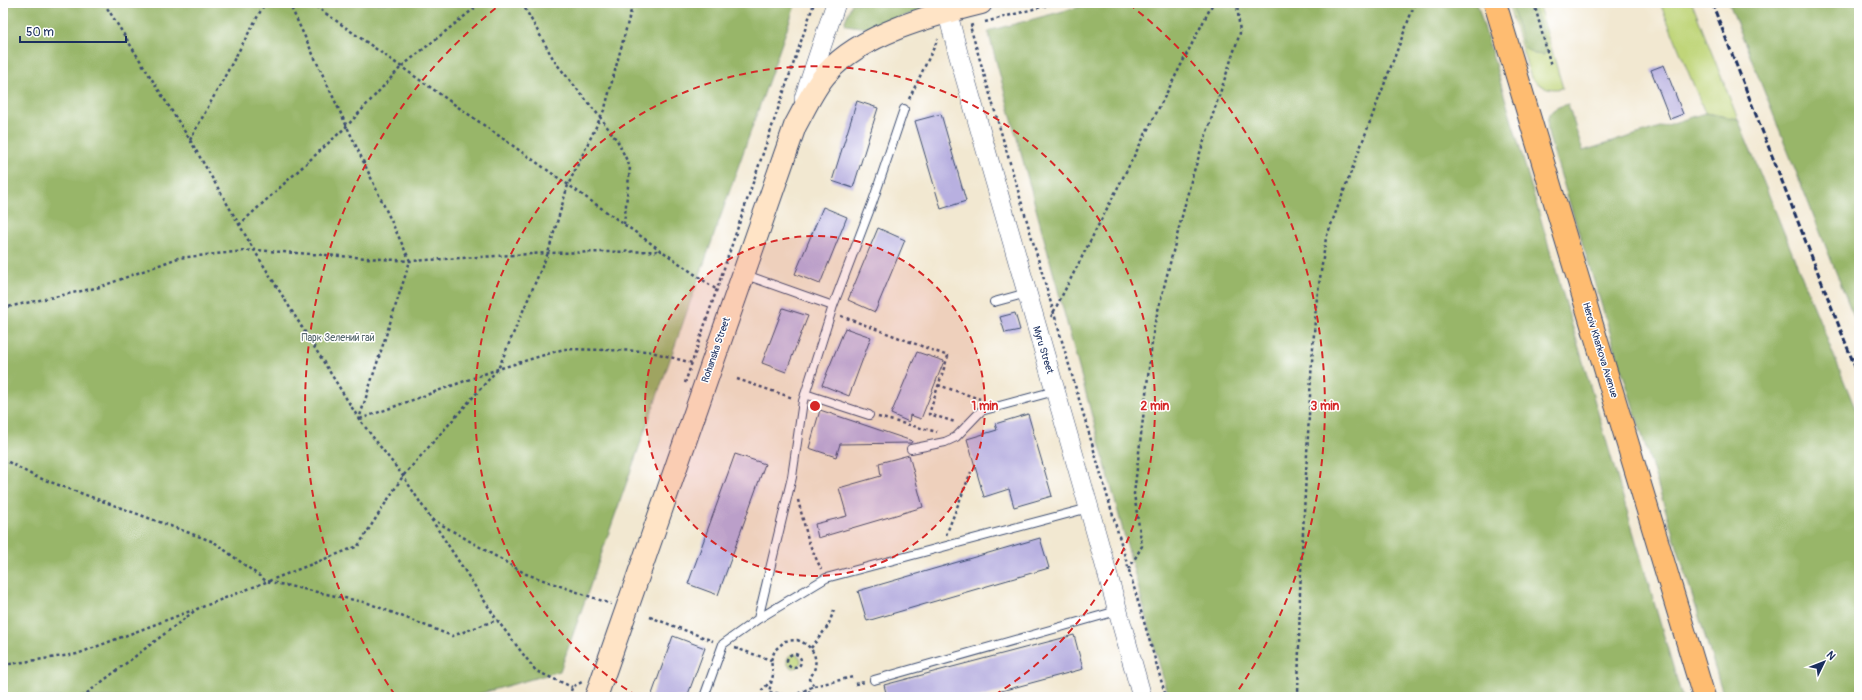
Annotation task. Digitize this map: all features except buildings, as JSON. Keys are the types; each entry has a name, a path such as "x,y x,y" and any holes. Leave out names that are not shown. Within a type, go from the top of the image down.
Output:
{"main road":[{"path":"795,126 826,74 849,53 872,40 946,7 981,3"},
{"name":"Heroiv Kharkova Avenue","path":"1495,3 1704,697"},
{"name":"Rohanska Street","path":"596,697 795,126"}],"street":[{"name":"Rohanska Street","path":"795,126 836,3"},
{"name":"Myru Street","path":"946,7 1035,325 1089,508 1142,697"}],"lane":[{"path":"758,619 792,477 804,397 832,309 873,201 904,109"},
{"path":"743,274 832,309"},
{"path":"994,302 1027,293"},
{"path":"911,449 945,442 956,437 981,411 1055,391"},
{"path":"804,397 869,415"},
{"path":"704,697 723,644 758,619 826,578 1089,508"},
{"path":"874,680 1117,611"}],"path":[{"path":"104,3 190,140 254,250 359,419 404,476 497,620 536,671 572,687 570,697"},
{"path":"190,140 265,3"},
{"path":"289,3 410,261 359,419"},
{"path":"311,3 717,290"},
{"path":"239,225 346,126 401,67 481,3"},
{"path":"522,3 555,62 600,117 618,142 630,167 624,224"},
{"path":"3,665 77,654 358,546 404,476 498,369 548,253 568,185 605,108 633,3"},
{"path":"1056,3 970,26 1166,697"},
{"path":"1035,325 1049,321 1054,312 1213,3"},
{"path":"1129,569 1142,546 1134,494 1154,326 1192,177 1240,33 1237,3"},
{"path":"1298,697 1301,575 1311,376 1316,305 1326,238 1415,3"},
{"path":"1534,3 1551,66"},
{"path":"904,109 940,35"},
{"path":"3,308 100,287 178,258 254,250 410,261 548,253 662,251"},
{"path":"832,309 948,356 929,414 958,423"},
{"path":"359,419 498,369 564,349 648,351 692,363"},
{"path":"737,380 804,397"},
{"path":"938,385 980,400"},
{"path":"869,415 956,437"},
{"path":"3,459 34,476 214,542 266,581 368,603 452,636 497,620"},
{"path":"942,547 971,472"},
{"path":"792,477 809,543 826,578"},
{"path":"430,518 526,574 611,604"},
{"path":"82,697 197,609"},
{"path":"811,648 828,626 834,610"},
{"path":"650,617 771,660"},
{"path":"814,686 809,680 816,665 813,650 804,642 792,640 782,643 775,650 771,660 773,675 769,692 793,696 814,686 853,677"},
{"path":"792,654 799,656 801,662 799,666 795,668 789,666 787,660 788,656 792,654"},
{"path":"761,697 762,690 772,681"},
{"path":"808,691 819,697"}],"green space":[{"name":"Парк Зелений гай","path":"3,3 796,3 560,671 468,697 3,697"},
{"path":"852,3 931,3 932,7 867,28 846,25 845,21"},
{"path":"1094,3 1477,3 1682,697 1168,697 988,31"},
{"path":"1508,3 1538,3 1563,88 1546,88 1531,78"},
{"path":"1511,3 1534,3 1547,50 1544,55 1533,54 1524,47"},
{"path":"1660,3 1692,3 1738,119 1705,113"},
{"path":"1729,3 1859,3 1859,330"},
{"path":"1568,104 1583,151 1705,113 1738,119 1859,418 1859,697 1724,697 1549,137 1547,124 1549,115 1556,108"},
{"path":"791,654 797,654 801,658 801,664 797,668 791,668 787,664 787,658"}],"railway":[{"path":"1712,3 1859,377"}]}
